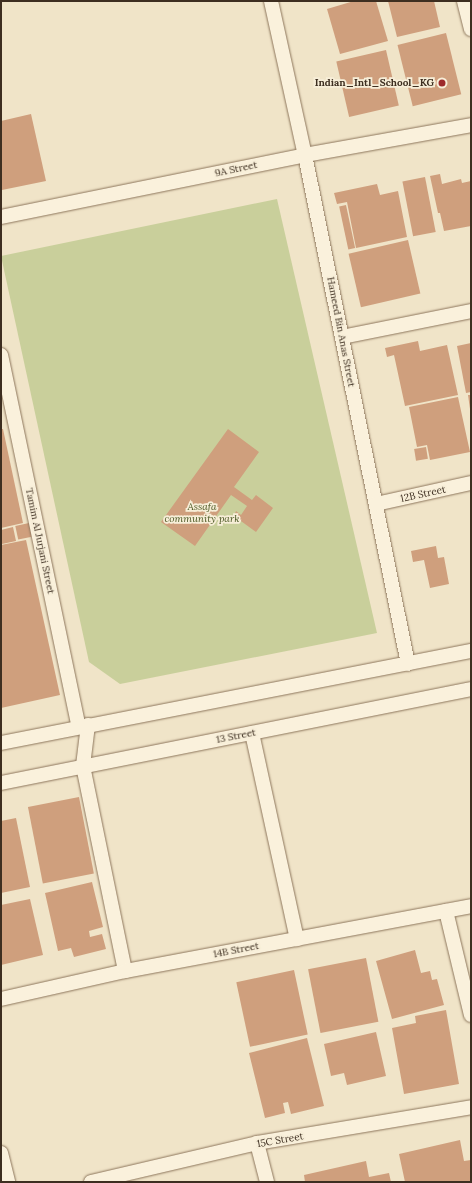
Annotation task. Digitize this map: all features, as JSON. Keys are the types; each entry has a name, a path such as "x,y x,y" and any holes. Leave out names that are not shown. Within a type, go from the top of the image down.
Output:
{"street":[{"name":"Hameed Bin Anas Street","path":"270,1 305,155 408,664"},
{"path":"464,1 471,29"},
{"name":"9A Street","path":"1,217 305,155 471,125"},
{"path":"342,337 471,311"},
{"name":"Tamim Al Jurjani Street","path":"1,355 84,726 83,766 125,971"},
{"name":"12B Street","path":"376,504 471,483"},
{"path":"1,743 471,651"},
{"name":"13 Street","path":"1,783 471,689"},
{"path":"252,733 297,939"},
{"name":"14B Street","path":"1,999 125,971 471,906"},
{"path":"446,911 471,1015"},
{"name":"15C Street","path":"91,1182 257,1144 471,1107"},
{"path":"257,1144 266,1182"},
{"path":"1,1153 8,1182"}],"green space":[{"name":"Assafa community park","path":"277,199 377,633 120,684 89,662 1,256"}],"building":[{"path":"354,1 376,1 388,41 340,54 327,9"},
{"path":"388,1 434,1 440,27 397,37"},
{"path":"446,33 461,94 413,106 397,45"},
{"path":"386,50 399,106 349,117 336,61"},
{"path":"31,114 46,181 2,190 1,121"},
{"path":"440,174 442,184 461,179 462,183 471,181 471,226 444,231 440,213 438,213 430,176"},
{"path":"425,177 436,232 413,236 402,181"},
{"path":"377,184 380,195 398,191 407,237 356,248 347,202 337,204 334,193"},
{"path":"346,205 355,248 348,249 339,206"},
{"path":"408,240 420,294 361,307 349,254"},
{"path":"418,341 420,351 447,345 458,395 405,406 394,355 387,357 385,348"},
{"path":"471,343 471,392 466,393 457,346"},
{"path":"468,395 471,395 471,409 470,409"},
{"path":"458,397 470,452 430,460 427,445 417,447 409,407"},
{"path":"1,429 3,429 23,523 1,528"},
{"path":"228,429 259,452 234,487 252,500 256,495 273,508 256,532 234,516 236,511 241,515 247,506 231,495 195,546 161,522"},
{"path":"426,447 428,459 416,461 414,449"},
{"path":"29,523 32,537 18,540 15,526"},
{"path":"13,527 16,541 2,544 1,530"},
{"path":"26,540 60,695 1,708 1,545"},
{"path":"436,546 438,558 444,557 449,584 430,588 424,560 413,562 411,551"},
{"path":"79,797 94,874 43,883 28,807"},
{"path":"16,818 30,887 1,893 1,821"},
{"path":"92,882 103,927 89,931 90,937 102,934 106,949 74,957 71,948 58,951 45,893"},
{"path":"30,899 43,955 1,965 1,905"},
{"path":"415,950 421,973 430,971 432,980 437,979 444,1005 392,1019 376,961"},
{"path":"366,958 378,1022 320,1033 308,969"},
{"path":"294,970 308,1035 250,1047 236,982"},
{"path":"446,1010 459,1084 404,1094 392,1028 416,1023 415,1016"},
{"path":"376,1032 386,1076 347,1085 344,1073 331,1076 324,1044"},
{"path":"307,1038 324,1106 291,1114 288,1102 283,1103 285,1113 265,1118 249,1053"},
{"path":"460,1140 464,1161 471,1160 471,1182 405,1182 399,1154"},
{"path":"366,1161 369,1177 389,1173 391,1182 305,1182 304,1175"}],"place":[{"name":"Indian_Intl_School_KG","path":"442,83"}]}
